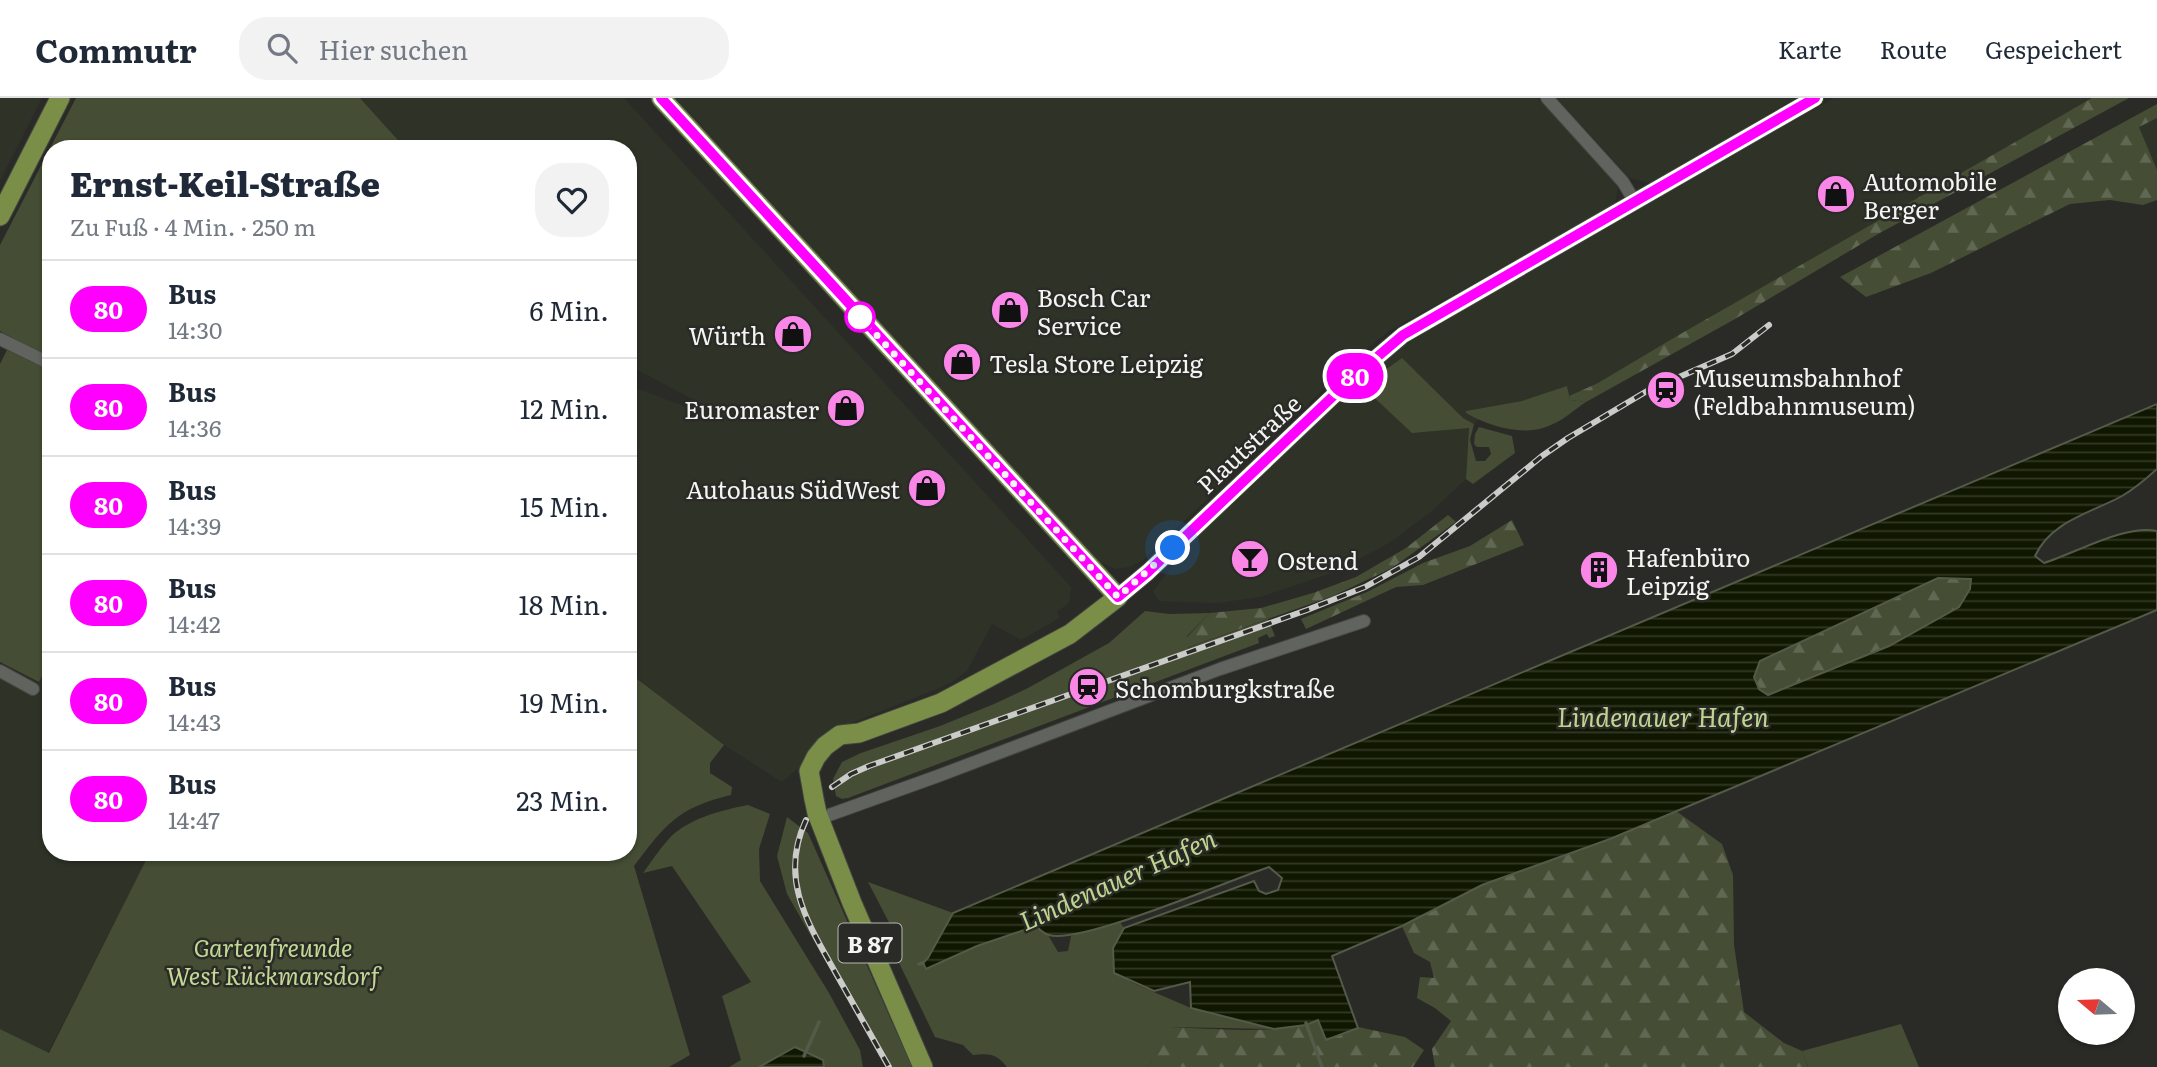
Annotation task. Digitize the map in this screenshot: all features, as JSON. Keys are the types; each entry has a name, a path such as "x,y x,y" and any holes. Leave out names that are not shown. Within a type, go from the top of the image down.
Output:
{"main road":[{"path":"0,216 60,98"},
{"path":"661,98 1118,597"},
{"name":"Plautstraße","path":"815,806 809,771 825,746 841,735 859,733 941,702 1079,628 1148,572 1390,344 1815,98"},
{"name":"B 87","path":"815,806 852,903 923,1067"}],"street":[{"path":"1547,98 1623,182 1634,202"},
{"path":"0,339 42,360"},
{"path":"815,806 949,772 1220,669 1364,621"},
{"path":"0,671 33,689"}],"shaded area":[{"path":"0,98 42,98 0,181"},
{"path":"360,98 624,98 1071,587 1069,603 1057,612 1060,618 1021,640 992,624 967,671 942,687 829,732 809,752 801,766 782,782 724,745 637,679 637,389 707,415 711,409 637,370 637,140 398,140"},
{"path":"676,98 1538,98 1618,186 1615,204 1389,331 1362,353 1144,559 1130,567 1115,569 1100,562"},
{"path":"1557,98 1796,98 1649,183 1630,178"},
{"path":"1834,98 2093,98 1598,383 1553,403 1482,417 1469,428 1466,479 1432,511 1389,543 1335,572 1260,597 1217,603 1159,601 1153,591 1211,521 1378,364 1414,339"},
{"path":"2157,118 2157,170 2139,127"},
{"path":"42,675 42,861 145,861 48,1053 0,1029 0,677 32,694"}],"green space":[{"path":"76,98 360,98 398,140 54,140"},
{"path":"2092,98 2129,98 1878,234 1735,319 1586,402 1570,400 1569,396 1598,383"},
{"path":"2157,104 2157,118 2139,127 2157,170 2157,200 2143,205 2110,200 2070,204 1931,273 1866,297 1840,277"},
{"path":"42,164 42,676 39,682 0,662 0,364 13,338 0,331 0,245"},
{"path":"1402,358 1463,418 1474,424 1470,440 1476,461 1485,461 1491,454 1489,447 1477,447 1474,444 1479,427 1512,436 1515,453 1473,484 1466,479 1469,428 1412,433 1365,389"},
{"path":"1567,386 1570,400 1586,402 1562,419 1543,428 1509,429 1486,423 1466,413 1522,401"},
{"path":"1448,515 1456,522 1392,568 1333,596 1186,648 1187,637 1210,613 1261,608 1356,577 1406,548"},
{"path":"1512,520 1524,545 1423,585 1396,587 1306,629 1301,619 1367,592 1423,563 1470,546"},
{"path":"1938,578 1971,579 1971,588 1959,607 1889,646 1768,695 1759,689 1754,677 1759,662"},
{"path":"1145,611 1169,614 1210,613 1187,636 1187,648 1268,619 1275,636 1269,638 1267,634 1258,638 1259,643 848,798 836,796 833,779 842,762 940,726 1028,688 1109,643"},
{"name":"Gartenfreunde West Rückmarsdorf","path":"637,679 724,745 710,763 710,773 732,787 731,795 698,806 674,820 634,866 690,1055 669,1067 0,1067 0,1029 49,1053 145,861 637,861"},
{"path":"748,805 770,814 759,849 760,881 829,993 860,1050 863,1067 824,1067 823,1060 795,1047 759,1067 729,1067 741,1060 722,996 751,982 672,866 643,873 667,841 684,827 716,813"},
{"path":"1676,811 1722,844 1733,875 1734,945 1744,1012 1784,1043 1802,1051 1808,1067 1435,1067 1432,1049 1451,1021 1417,998 1420,977 1434,978 1430,962 1414,953 1402,926 1482,885 1610,839"},
{"path":"787,817 808,833 912,1067 886,1067 787,894 777,856"},
{"path":"868,882 953,913 923,963 926,968 977,946 1036,926 1048,935 1058,952 1068,951 1071,936 1120,922 1124,928 1113,948 1114,973 1191,1008 1274,1029 1169,1027 1148,1067 1007,1067 993,1055 973,1055 963,1045 935,1037 886,936 894,932"},
{"path":"1318,1020 1326,1040 1358,1027 1405,1037 1424,1050 1413,1067 1148,1067 1168,1027 1265,1030"},
{"path":"1901,1024 1919,1067 1808,1067 1802,1051"}],"water":[{"name":"Lindenauer Hafen","path":"2157,404 2157,469 2122,496 2061,526 2042,544 2035,556 2044,563 2116,535 2144,530 2157,531 2157,610 1610,839 1482,885 1402,926 1332,956 1358,1028 1326,1040 1318,1020 1306,1025 1274,1029 1191,1008 1190,982 1154,991 1114,973 1113,948 1124,928 1254,881 1259,891 1266,894 1278,890 1282,878 1269,867 1156,910 1091,930 1049,935 1036,926 977,946 926,969 923,963 953,913","holes":["1938,578 1971,579 1970,589 1959,607 1889,646 1768,695 1759,689 1754,677 1760,661"]},
{"path":"795,1047 823,1060 824,1067 759,1067"}],"waterway":[{"name":"Lindenauer Hafen","path":"919,964 923,963"},
{"path":"804,1056 819,1022"},
{"path":"1306,1023 1322,1067"}],"railway":[{"path":"832,787 869,766 1365,587 1419,557 1542,456 1568,438 1647,391 1732,354 1769,325"},
{"path":"806,820 798,842 795,863 801,902 817,939 889,1067"}],"bus line":[{"name":"80","path":"661,98 1118,597 1148,572 1349,381 1403,335 1815,98"}],"place":[{"name":"Automobile Berger","path":"1836,194"},
{"name":"Bosch Car Service","path":"1010,310"},
{"name":"Würth","path":"793,334"},
{"name":"Tesla Store Leipzig","path":"962,362"},
{"name":"Museumsbahnhof (Feldbahnmuseum)","path":"1666,390"},
{"name":"Euromaster","path":"846,408"},
{"name":"Autohaus SüdWest","path":"927,488"},
{"name":"Ostend","path":"1250,559"},
{"name":"Hafenbüro Leipzig","path":"1599,570"},
{"name":"Schomburgkstraße","path":"1088,687"}],"route":[{"path":"860,317 1118,597 1173,548"}]}
